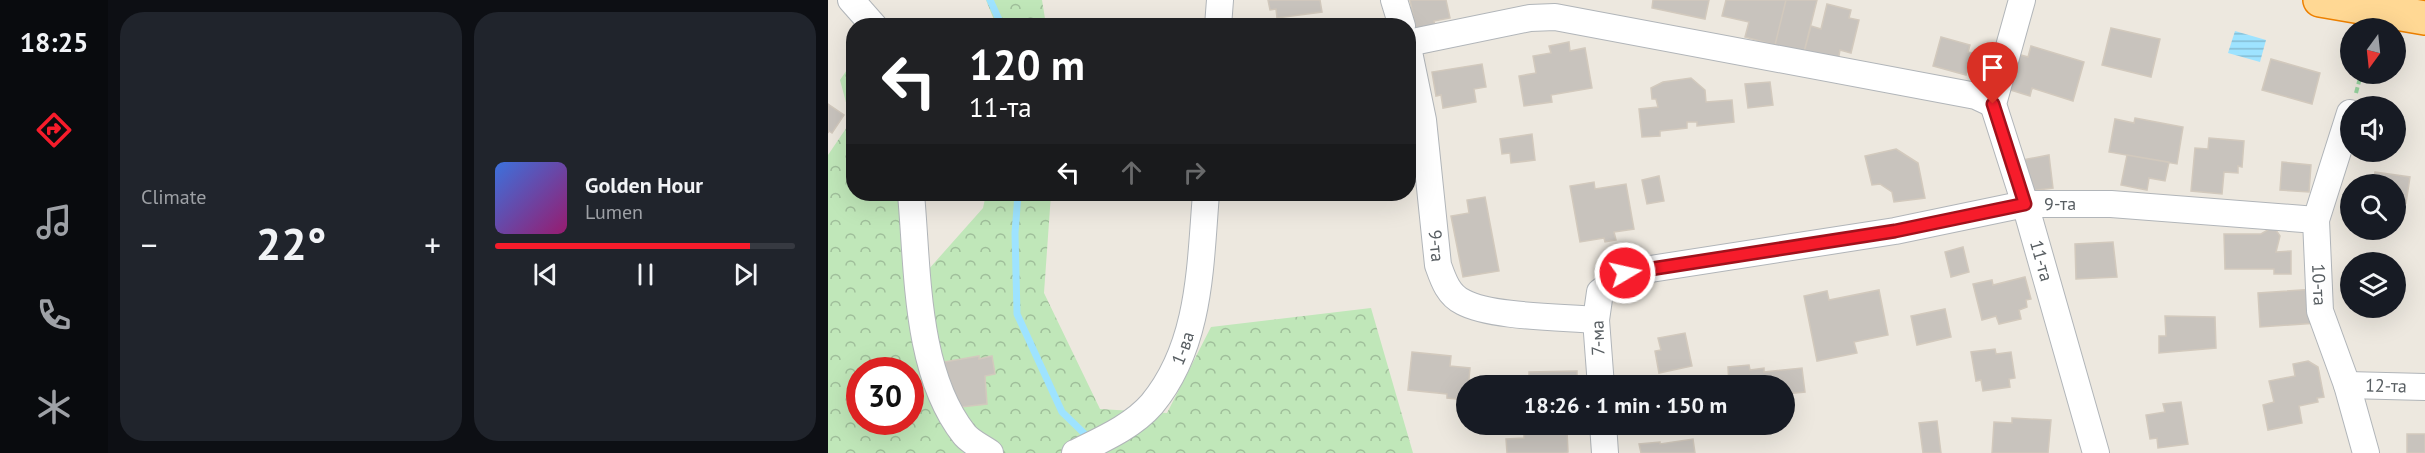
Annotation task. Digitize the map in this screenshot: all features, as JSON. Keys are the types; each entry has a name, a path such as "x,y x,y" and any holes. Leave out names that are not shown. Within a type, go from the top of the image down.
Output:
{"highway":[{"path":"2320,0 2425,18"}],"street":[{"path":"851,0 867,18"},
{"path":"1219,18 1220,0"},
{"path":"1394,0 1400,18"},
{"path":"1416,43 1530,18 1555,17 1976,96 1993,104 2022,0"},
{"name":"9-та","path":"1416,85 1423,120 1438,265 1445,286 1461,302 1486,311 1596,320"},
{"name":"11-та","path":"1993,104 2025,204 2096,453"},
{"name":"10-та","path":"2340,144 2316,220 2320,311 2347,385 2366,453"},
{"path":"912,201 923,322 932,370 945,405 966,436 990,453"},
{"name":"1-ва","path":"1075,453 1116,433 1151,404 1178,363 1192,322 1201,261 1205,201"},
{"name":"9-та","path":"1600,292 1625,273 1895,231 2025,204 2111,204 2316,220"},
{"name":"7-ма","path":"1600,292 1596,320 1600,375"},
{"name":"12-та","path":"2347,385 2425,387"},
{"path":"1604,435 1605,453"}],"green space":[{"path":"986,0 1042,0 1045,18 993,18"},
{"path":"846,71 846,102 840,80"},
{"path":"846,128 846,201 899,201 902,261 928,270 983,208 984,201 1051,201 1044,293 1100,409 1167,413 1211,327 1371,308 1413,453 828,453 828,155"}],"water":[{"path":"2235,31 2266,40 2260,62 2228,53"}],"building":[{"path":"1268,0 1320,0 1322,12 1277,18 1276,9 1270,10"},
{"path":"1410,0 1446,0 1450,18 1434,21 1435,26 1416,30 1416,18 1414,18"},
{"path":"1653,0 1709,0 1705,19 1652,8"},
{"path":"1726,0 1786,0 1775,45 1745,37 1749,22 1722,16"},
{"path":"1786,0 1817,0 1804,52 1775,45"},
{"path":"1827,4 1851,10 1849,18 1859,20 1851,53 1840,50 1838,61 1802,60 1811,26 1821,29"},
{"path":"2111,28 2160,39 2151,77 2102,65"},
{"path":"1941,37 1970,45 1968,52 1972,53 1966,75 1933,66"},
{"path":"1569,42 1570,51 1585,48 1592,88 1551,95 1552,102 1524,106 1519,76 1536,73 1533,56 1551,53 1549,46"},
{"path":"2031,46 2084,62 2073,101 2032,88 2030,96 2004,88 2014,53 2028,57"},
{"path":"2271,59 2320,73 2312,104 2262,90"},
{"path":"1482,64 1486,87 1474,89 1476,102 1443,108 1441,95 1436,96 1432,72"},
{"path":"1691,78 1705,90 1706,102 1732,100 1734,122 1697,126 1697,122 1687,122 1687,128 1660,131 1660,136 1642,137 1639,109 1658,107 1656,99 1652,99 1651,88 1663,82"},
{"path":"1770,82 1773,105 1748,108 1745,84"},
{"path":"828,104 844,115 832,133 829,131 828,133"},
{"path":"2135,118 2183,127 2177,164 2109,152 2115,119 2134,123"},
{"path":"1532,134 1535,160 1511,163 1510,153 1502,154 1500,139"},
{"path":"2209,138 2244,141 2242,167 2238,166 2238,173 2224,172 2222,194 2191,191 2195,148 2208,149"},
{"path":"1896,149 1918,163 1925,198 1894,202 1892,192 1880,184 1872,185 1865,156"},
{"path":"2049,155 2053,188 2030,191 2017,161"},
{"path":"2127,155 2169,162 2165,181 2149,178 2147,190 2121,185"},
{"path":"2282,162 2311,165 2309,192 2280,190"},
{"path":"1659,176 1664,201 1647,204 1642,180"},
{"path":"2406,176 2410,177 2406,203"},
{"path":"1594,182 1595,189 1626,184 1634,229 1614,232 1616,240 1605,242 1604,238 1580,242 1570,186"},
{"path":"1485,197 1499,271 1463,277 1451,216 1469,213 1467,200"},
{"path":"2271,228 2276,230 2280,236 2276,252 2291,251 2291,274 2274,274 2274,269 2225,269 2224,234 2261,234"},
{"path":"2113,242 2117,277 2076,279 2075,244"},
{"path":"1963,247 1969,272 1951,277 1945,252"},
{"path":"2025,277 2031,299 2026,300 2027,307 2019,310 2021,319 1999,324 1996,316 1982,320 1973,284 1992,280 1993,285"},
{"path":"2315,289 2317,323 2260,327 2258,293"},
{"path":"1879,290 1888,335 1854,342 1857,353 1817,361 1804,296 1827,291 1829,300"},
{"path":"1945,309 1951,337 1917,345 1911,316"},
{"path":"2165,316 2215,317 2216,348 2159,353 2159,336 2166,336"},
{"path":"1685,333 1692,366 1659,373 1655,351 1661,350 1658,338"},
{"path":"1995,349 1996,354 2011,352 2015,378 2009,379 2010,387 1983,391 1981,380 1976,381 1971,352"},
{"path":"1412,352 1451,356 1450,366 1470,368 1469,375 1456,375 1456,399 1447,398 1447,394 1408,390"},
{"path":"979,356 979,359 992,356 995,374 985,376 987,404 952,408 944,362"},
{"path":"2308,361 2318,367 2324,397 2317,398 2318,402 2299,406 2302,423 2268,430 2263,405 2274,402 2269,381 2295,376 2293,364"},
{"path":"1749,365 1750,370 1764,368 1764,372 1802,368 1805,392 1795,393 1795,375 1728,375 1728,367"},
{"path":"1577,371 1577,375 1529,375 1529,372"},
{"path":"2181,402 2188,444 2158,448 2157,438 2150,439 2146,415 2165,412 2163,404"},
{"path":"2012,418 2051,420 2048,453 1992,453 1994,422 2012,423"},
{"path":"1937,421 1941,453 1923,453 1919,423"},
{"path":"2407,434 2425,434 2425,453 2407,453"},
{"path":"1524,435 1567,435 1568,452 1507,453 1506,439 1524,438"},
{"path":"1693,439 1695,453 1641,453 1639,444 1660,442 1660,444"}],"waterway":[{"path":"990,0 998,18"},
{"path":"1017,201 1015,233 1017,314 1062,412 1090,439"}],"route":[{"path":"1625,273 1895,231 2025,204 1993,104"}]}
